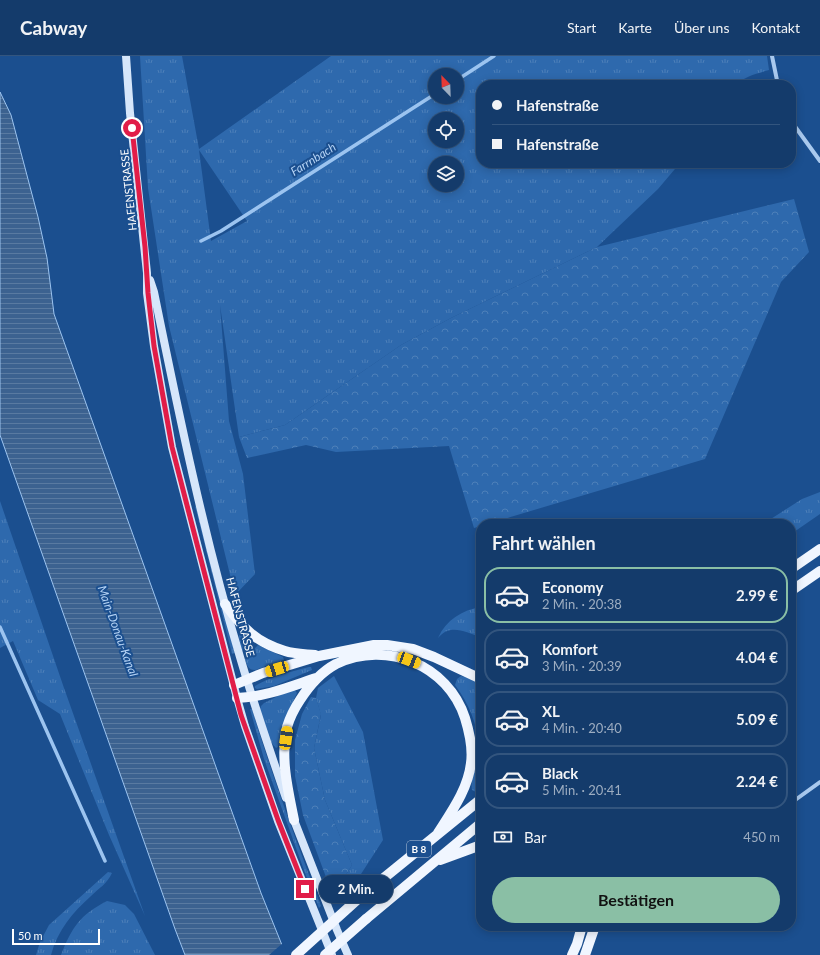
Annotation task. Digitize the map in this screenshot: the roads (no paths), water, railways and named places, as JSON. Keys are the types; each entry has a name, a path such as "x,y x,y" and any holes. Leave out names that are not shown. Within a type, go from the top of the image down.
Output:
{"main road":[{"name":"HAFENSTRASSE","path":"126,56 130,113 154,346 172,447 245,726 278,820 332,955"},
{"name":"HAFENSTRASSE","path":"147,273 154,292 185,444 225,604 247,679 294,820 348,955"},
{"path":"796,566 820,549"},
{"path":"796,588 820,571"},
{"path":"225,604 241,625 257,639 285,651 319,656"},
{"path":"234,685 247,679 319,656 374,645 387,645 413,649 476,676"},
{"path":"237,698 253,698 269,694 317,677 336,664 358,657 380,655 401,657 418,664 435,675 449,687 463,710 470,730 471,762 462,794 438,834"},
{"path":"294,820 284,771 284,748 287,728 293,711 306,690 317,677"},
{"name":"B 8","path":"296,955 358,899 476,803"},
{"name":"B 8","path":"325,955 432,862 476,827"},
{"path":"432,862 476,847"},
{"path":"572,955 581,931"},
{"path":"585,955 593,931"}],"street":[{"path":"772,56 777,80"},
{"path":"796,128 820,161"},
{"path":"796,799 820,782"}],"water":[{"name":"Main-Donau-Kanal","path":"0,92 11,115 38,217 47,258 54,314 261,893 286,955 185,955 0,435"}],"waterway":[{"name":"Farrnbach","path":"464,75 494,56"},
{"name":"Farrnbach","path":"201,241 221,231 428,98"},
{"path":"0,627 105,861"}]}
